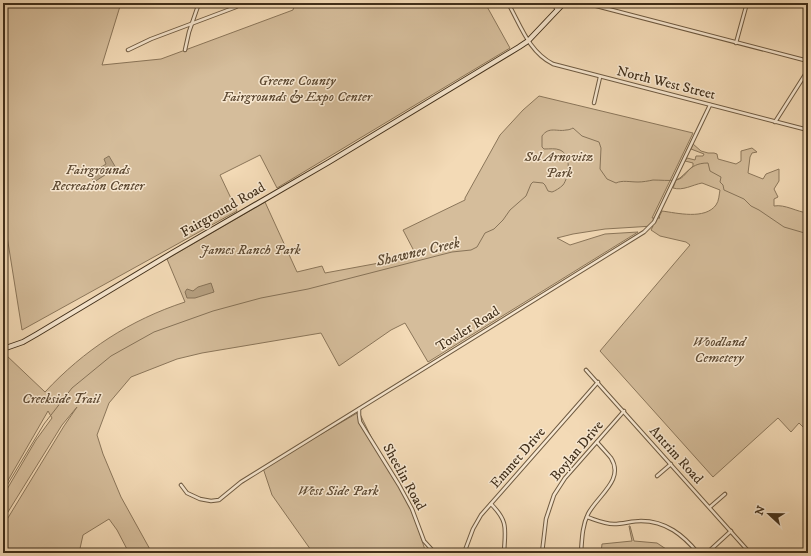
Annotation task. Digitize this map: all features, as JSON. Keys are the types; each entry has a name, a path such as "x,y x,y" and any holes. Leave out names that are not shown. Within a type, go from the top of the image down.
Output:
{"street":[{"path":"185,50 198,3"},
{"path":"128,50 192,23 236,8 242,3"},
{"name":"North West Street","path":"508,3 528,41 543,58 553,64 808,130"},
{"path":"553,3 557,10"},
{"name":"Fairground Road","path":"3,349 23,342 37,334 528,41 564,3"},
{"path":"585,3 808,61"},
{"path":"736,42 747,3"},
{"path":"775,122 808,70"},
{"path":"594,103 600,77"},
{"name":"Towler Road","path":"181,485 187,493 200,499 211,501 219,500 241,482 644,232 654,222 710,105"},
{"name":"Antrim Road","path":"586,370 750,553"},
{"name":"Emmet Drive","path":"464,553 475,524 598,382"},
{"name":"Sheelin Road","path":"360,409 360,422 399,485 412,509 424,541 434,553"},
{"name":"Boylan Drive","path":"542,553 546,519 554,495 565,478 624,411"},
{"path":"582,553 583,530 587,517 592,507 611,484 615,474 612,460 597,442"},
{"path":"657,476 671,464"},
{"path":"710,507 725,494"},
{"path":"491,504 500,514 504,523 504,553"},
{"path":"587,517 610,524 642,521 661,524 682,535 698,553"},
{"path":"707,553 731,531"}],"green space":[{"path":"9,3 121,3 102,65 161,59 293,10 295,3 485,3 510,48 277,188 260,155 220,175 237,211 22,330 3,211 3,22"},
{"path":"539,96 693,133 652,218 660,218 659,217 662,211 683,214 705,213 716,205 720,190 702,183 684,188 673,188 676,180 693,166 693,163 685,161 687,158 695,160 696,156 703,156 704,154 691,149 693,144 701,151 717,154 718,159 736,164 741,161 741,151 752,148 757,152 752,153 750,157 748,173 763,179 766,174 779,169 779,181 774,189 778,197 774,199 774,206 782,206 808,213 808,423 803,427 799,423 791,432 778,418 713,477 600,351 690,245 686,242 660,236 651,230 653,226 605,229 573,234 557,238 570,245 605,234 638,232 428,362 405,323 391,330 339,366 321,333 202,353 177,359 131,377 109,403 97,435 103,454 121,497 152,553 129,553 117,530 109,519 83,535 79,553 3,553 3,526 77,407 62,425 3,520 3,496 36,440 52,418 48,411 3,489 3,361 6,355 45,392 76,363 109,338 145,318 185,302 167,259 265,202 297,272 322,266 325,273 390,261 414,251 403,230 465,200 500,135 523,110"},
{"name":"West Side Park","path":"359,412 378,451 412,509 425,550 420,553 313,553 272,495 263,468"},
{"path":"629,526 634,541 657,543 672,553 601,553 602,544 632,541"}],"shaded area":[{"path":"109,156 116,168 94,182 87,170 92,167 95,171 106,164 104,159"},
{"path":"211,283 214,292 195,298 187,298 185,292 187,289 193,291 198,287"}],"waterway":[{"name":"Shawnee Creek","path":"3,492 44,424 72,388 111,356 154,332 213,311 261,298 308,289 452,252 471,250 477,247 485,233 494,229 510,210 526,196 533,182 543,183 548,191 552,192 563,185 568,172 568,161 566,156 560,150 544,149 542,147 542,136 550,130 567,130 573,128 582,136 599,142 601,148 600,169 607,179 616,183 623,181 640,182 653,180 676,180 680,179 695,165 708,163 710,171 721,177 720,182 723,185 724,190 744,199 751,206 784,227 808,234"}],"park label":[{"name":"Greene County Fairgrounds & Expo Center","path":"297,90"},
{"name":"Sol Arnovitz Park","path":"559,166"},
{"name":"Fairgrounds Recreation Center","path":"98,178"},
{"name":"James Ranch Park","path":"250,250"},
{"name":"Woodland Cemetery","path":"719,350"},
{"name":"Creekside Trail","path":"61,399"}]}
